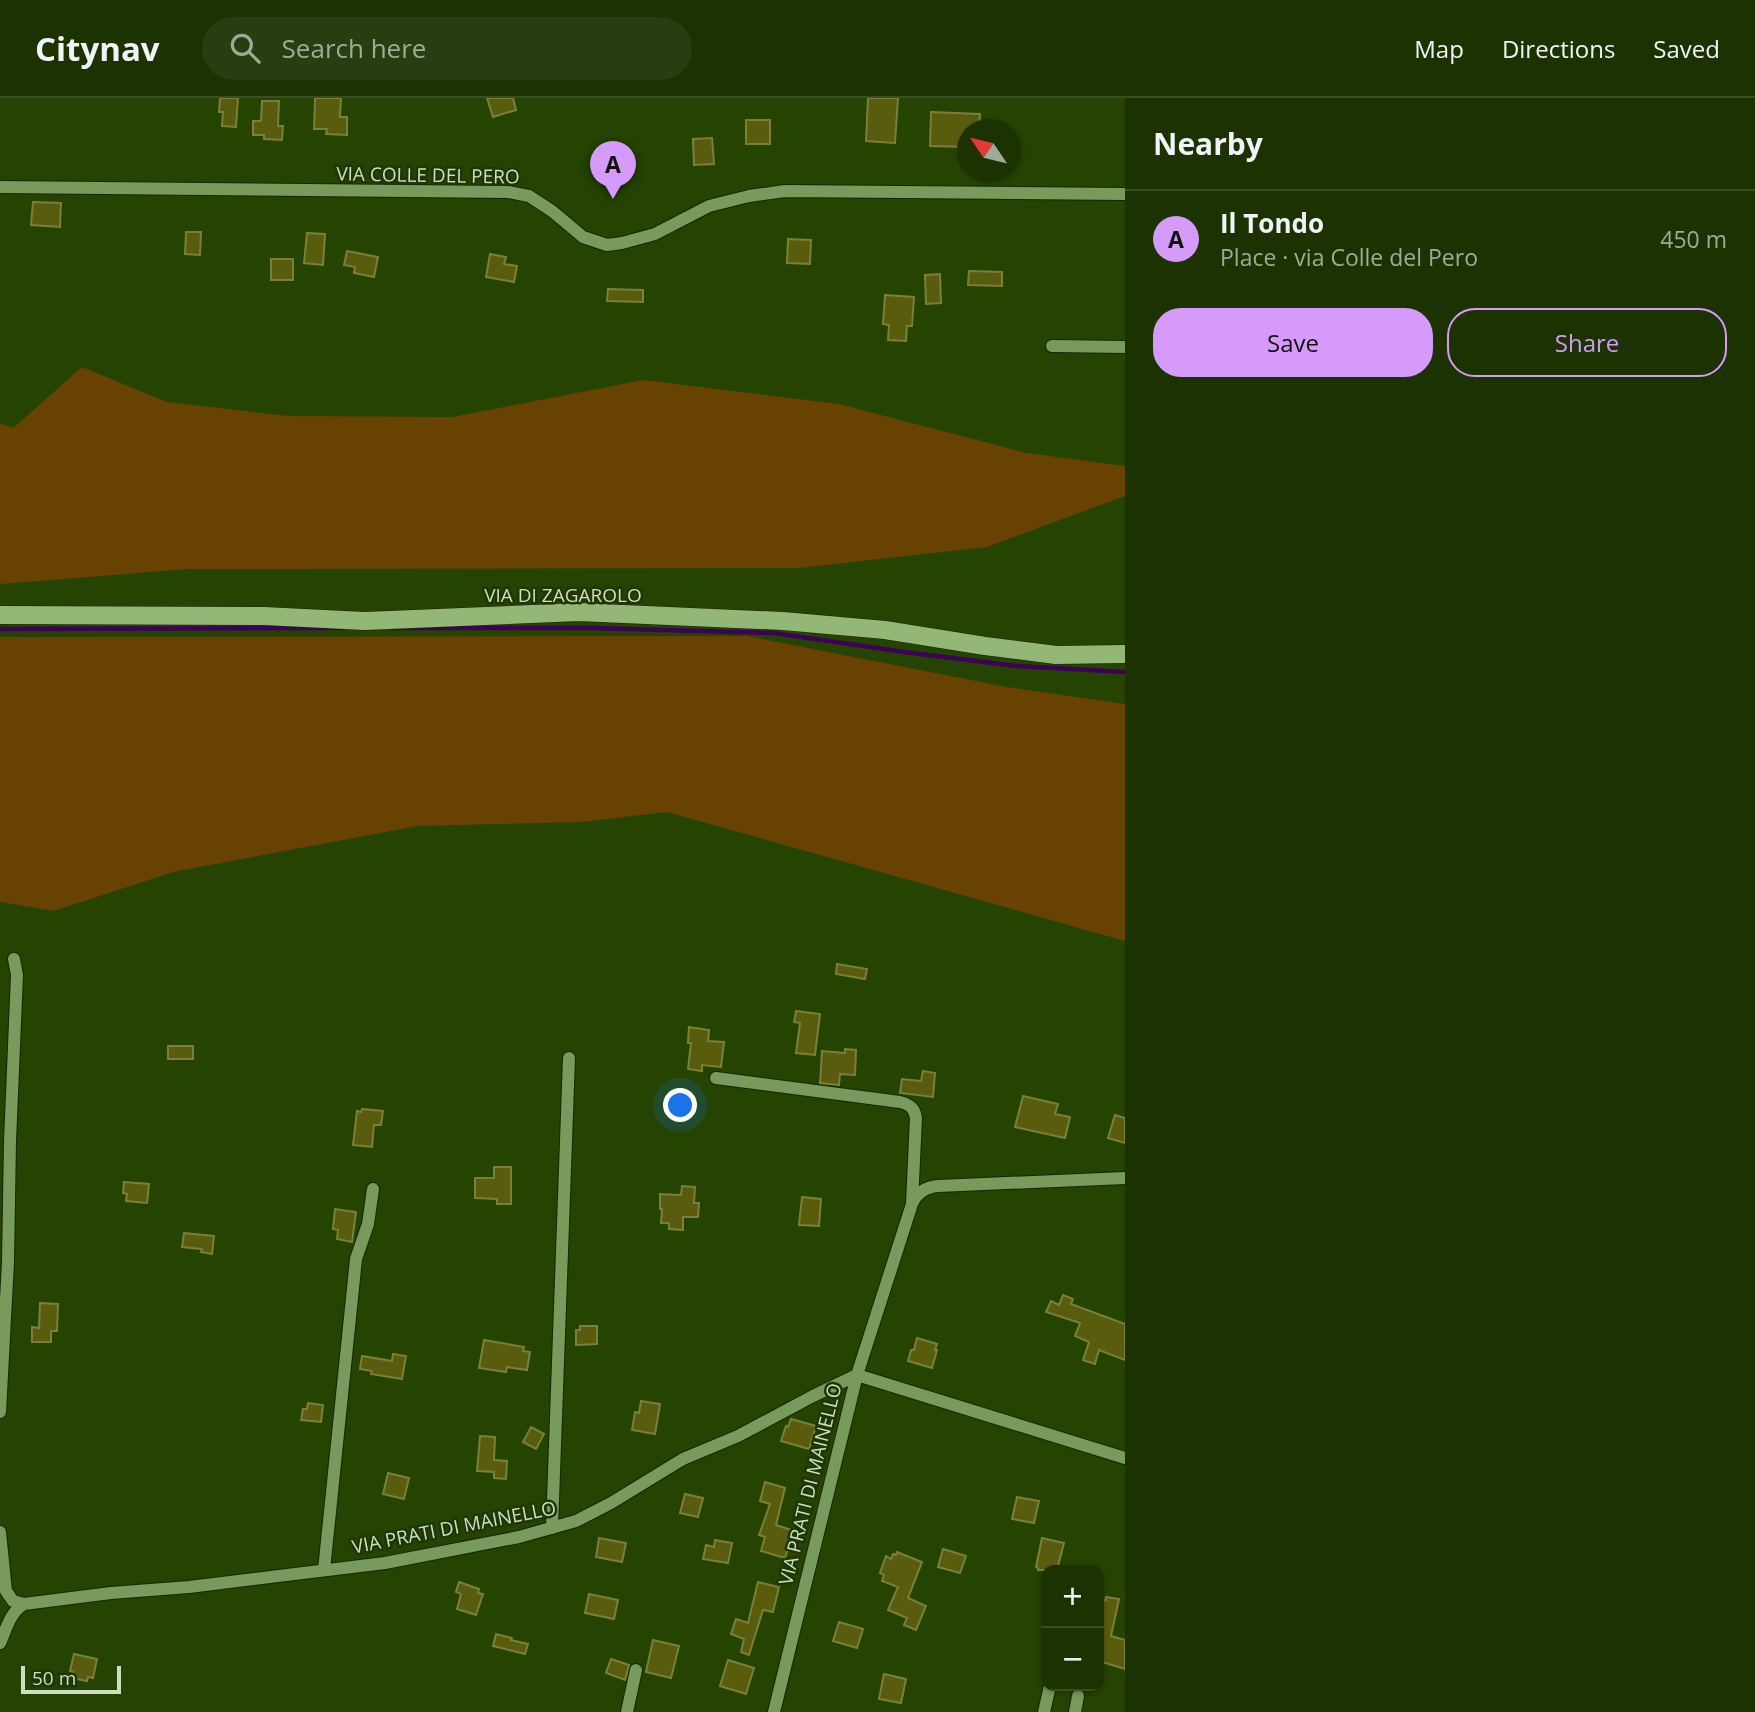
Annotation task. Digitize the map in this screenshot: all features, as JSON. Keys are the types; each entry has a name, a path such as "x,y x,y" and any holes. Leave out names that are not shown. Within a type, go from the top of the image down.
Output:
{"main road":[{"name":"VIA DI ZAGAROLO","path":"0,615 264,616 365,621 579,612 783,621 885,630 1056,655 1125,654"}],"street":[{"name":"VIA COLLE DEL PERO","path":"0,187 508,192 529,196 583,237 607,245 655,234 709,206 768,192 1125,194"},
{"path":"1052,346 1125,347"},
{"path":"0,1412 8,1262 16,975 14,959"},
{"path":"552,1528 569,1058"},
{"path":"716,1077 900,1102 909,1104 914,1110 916,1118 912,1204 858,1375"},
{"path":"912,1204 920,1192 934,1186 1125,1178"},
{"path":"324,1570 356,1259 368,1224 373,1189"},
{"name":"VIA PRATI DI MAINELLO","path":"774,1712 858,1375"},
{"name":"VIA PRATI DI MAINELLO","path":"24,1604 386,1563 552,1528 576,1521 683,1459 738,1436 858,1375 1125,1458"},
{"path":"0,1532 6,1591 13,1601 24,1604"},
{"path":"0,1643 13,1613 24,1604"},
{"path":"627,1712 636,1670"},
{"path":"1044,1712 1049,1691"},
{"path":"1075,1712 1078,1696"}],"shaded area":[{"path":"82,367 167,402 288,416 452,417 643,380 839,404 1027,453 1125,466 1125,496 987,547 799,568 189,569 0,584 0,423 13,428"},
{"path":"747,636 1007,687 1125,704 1125,941 667,812 582,822 418,826 173,872 54,911 0,902 0,637"}],"building":[{"path":"220,98 238,98 236,127 222,126"},
{"path":"315,98 341,98 340,117 347,117 347,135 326,134 327,129 314,129"},
{"path":"487,98 513,98 516,110 493,117"},
{"path":"868,98 898,98 895,143 866,141"},
{"path":"262,101 279,101 278,126 283,126 282,140 253,135 253,121 261,121"},
{"path":"931,112 980,114 980,119 957,119 957,147 930,146"},
{"path":"746,120 770,120 770,144 746,144"},
{"path":"712,138 714,164 694,165 693,139"},
{"path":"33,202 61,203 60,227 31,225"},
{"path":"186,232 201,232 200,255 185,254"},
{"path":"307,233 325,234 323,265 304,263"},
{"path":"788,239 811,240 810,264 787,263"},
{"path":"347,251 378,257 374,277 354,273 355,267 344,265"},
{"path":"490,254 506,257 504,264 517,266 514,282 486,277"},
{"path":"271,259 293,259 293,280 271,280"},
{"path":"969,271 1002,272 1002,286 968,285"},
{"path":"940,274 941,303 926,304 925,275"},
{"path":"608,289 643,290 643,302 607,301"},
{"path":"885,295 914,297 912,326 907,326 906,341 888,340 889,325 883,324"},
{"path":"837,964 867,969 865,979 836,974"},
{"path":"796,1011 820,1014 815,1055 796,1053 800,1023 794,1022"},
{"path":"689,1027 709,1030 708,1041 724,1042 721,1067 702,1065 702,1071 688,1069 691,1043 688,1043"},
{"path":"168,1046 193,1046 193,1059 168,1059"},
{"path":"845,1049 856,1050 855,1075 840,1074 839,1085 820,1083 822,1051 845,1053"},
{"path":"923,1071 935,1073 933,1097 900,1093 902,1079 921,1081"},
{"path":"1023,1096 1058,1104 1055,1114 1070,1117 1065,1138 1015,1127"},
{"path":"362,1109 383,1111 381,1125 374,1125 372,1147 353,1145 357,1111 361,1112"},
{"path":"1115,1115 1125,1118 1125,1143 1108,1138"},
{"path":"494,1167 511,1167 511,1204 497,1204 497,1199 475,1198 475,1178 494,1178"},
{"path":"124,1182 149,1184 147,1203 126,1201 127,1194 123,1193"},
{"path":"682,1186 695,1187 694,1203 699,1203 698,1217 683,1217 683,1230 669,1229 669,1223 661,1223 660,1194 681,1195"},
{"path":"802,1197 821,1199 819,1226 799,1225"},
{"path":"335,1209 356,1212 352,1242 337,1239 338,1230 333,1229"},
{"path":"184,1233 214,1236 212,1254 201,1252 202,1249 182,1247"},
{"path":"1063,1295 1073,1299 1071,1304 1125,1324 1125,1360 1099,1350 1095,1364 1083,1360 1089,1342 1075,1336 1080,1323 1046,1312 1051,1301 1059,1305"},
{"path":"40,1303 58,1304 57,1331 51,1331 51,1342 32,1342 32,1327 39,1328"},
{"path":"580,1326 597,1326 597,1344 576,1345 576,1330 580,1330"},
{"path":"917,1338 937,1344 932,1368 908,1361"},
{"path":"484,1340 524,1347 523,1351 530,1352 527,1370 507,1367 506,1372 479,1368"},
{"path":"393,1354 406,1356 402,1379 371,1374 372,1371 360,1369 362,1356 392,1361"},
{"path":"641,1401 660,1404 655,1434 632,1430 635,1412 639,1413"},
{"path":"308,1403 323,1405 321,1422 301,1420 303,1409 307,1409"},
{"path":"791,1419 816,1426 809,1449 781,1441"},
{"path":"531,1427 544,1434 536,1449 523,1442"},
{"path":"480,1436 495,1437 494,1460 507,1461 506,1479 494,1478 494,1472 477,1471"},
{"path":"388,1473 409,1478 404,1499 383,1494"},
{"path":"765,1482 785,1488 776,1525 794,1531 785,1558 761,1551 765,1537 759,1535 770,1504 760,1501"},
{"path":"685,1494 703,1498 698,1517 680,1513"},
{"path":"1017,1497 1039,1501 1034,1523 1012,1519"},
{"path":"599,1538 626,1543 622,1562 596,1557"},
{"path":"1042,1538 1064,1543 1058,1565 1041,1565 1041,1570 1036,1567"},
{"path":"715,1540 732,1543 728,1563 703,1559 706,1545 714,1547"},
{"path":"943,1549 966,1556 960,1573 938,1567"},
{"path":"897,1552 922,1562 908,1598 926,1606 916,1630 904,1625 907,1618 888,1610 898,1587 882,1581 884,1575 880,1573 886,1556 891,1559"},
{"path":"459,1582 479,1589 478,1593 483,1594 476,1615 457,1609 461,1594 456,1592"},
{"path":"758,1582 779,1587 773,1612 763,1610 749,1655 741,1652 744,1639 731,1634 736,1619 748,1623"},
{"path":"589,1594 618,1600 614,1619 585,1613"},
{"path":"1106,1597 1119,1599 1111,1636 1125,1640 1125,1669 1104,1663"},
{"path":"839,1622 863,1629 857,1648 833,1641"},
{"path":"496,1634 528,1644 525,1654 493,1646"},
{"path":"653,1640 679,1646 671,1678 646,1672"},
{"path":"74,1654 97,1659 93,1678 88,1677 87,1681 72,1678 73,1672 70,1671"},
{"path":"611,1659 629,1665 625,1680 606,1673"},
{"path":"728,1660 754,1668 746,1694 720,1686"},
{"path":"884,1674 906,1679 901,1703 879,1699"}],"waterway":[{"path":"0,629 343,628"},
{"path":"393,628 591,628 774,633 1017,666 1125,672"}],"place":[{"name":"Il Tondo","path":"613,199"}]}
